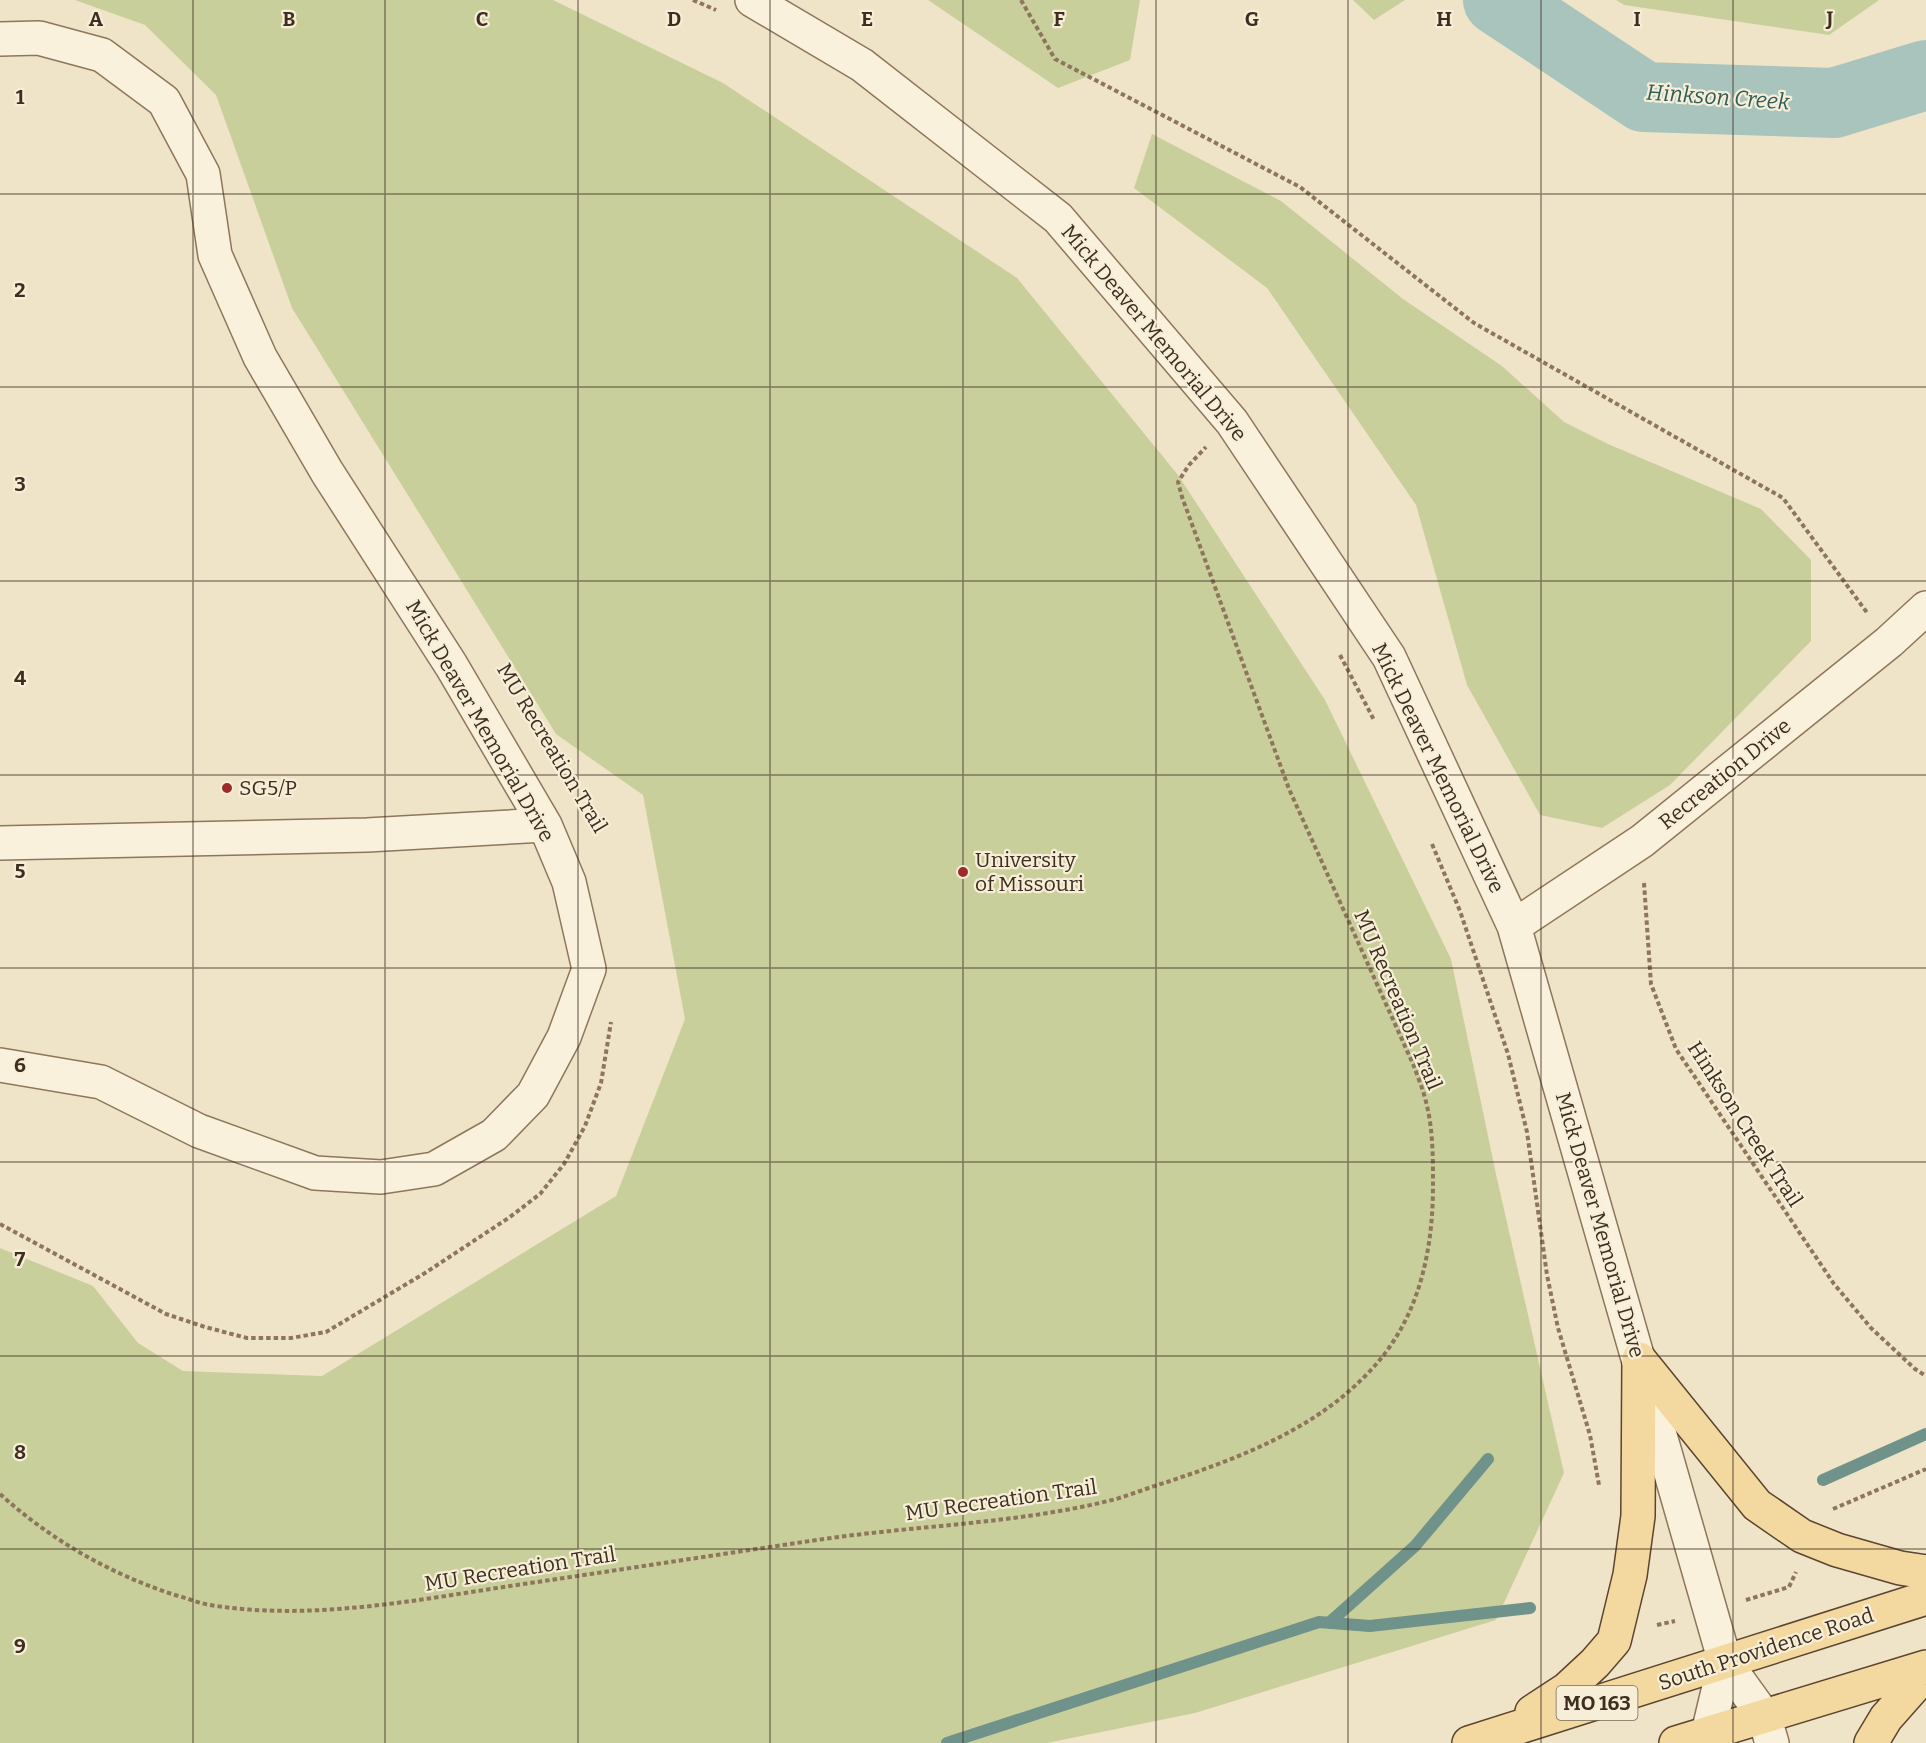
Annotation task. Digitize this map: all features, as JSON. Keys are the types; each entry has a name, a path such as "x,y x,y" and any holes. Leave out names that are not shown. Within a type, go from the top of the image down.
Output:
{"main road":[{"path":"1639,1359 1756,1505 1802,1536 1837,1551 1900,1568 1926,1572"},
{"path":"1504,1732 1567,1689 1595,1663 1614,1641 1630,1575 1638,1516 1639,1359"},
{"name":"South Providence Road","path":"1469,1743 1926,1598"},
{"path":"1676,1743 1768,1729 1926,1667"},
{"path":"1871,1743 1886,1718 1926,1673"}],"street":[{"name":"Mick Deaver Memorial Drive","path":"752,0 862,65 1058,218 1232,422 1389,657 1514,926 1725,1662"},
{"name":"Mick Deaver Memorial Drive","path":"0,39 39,38 102,55 164,102 203,174 215,255 260,357 327,472 452,665 545,825 569,882 589,969 564,1037 533,1095 494,1135 434,1169 381,1177 315,1173 199,1131 101,1082 0,1065"},
{"name":"Recreation Drive","path":"1514,926 1642,841 1889,642 1926,609"},
{"path":"0,843 367,835 545,825"},
{"path":"1725,1662 1768,1729"},
{"path":"1710,1738 1725,1662"}],"path":[{"path":"693,0 717,10"},
{"path":"1021,0 1055,59 1300,187 1474,323 1784,498 1889,642"},
{"name":"MU Recreation Trail","path":"0,1494 22,1513 79,1554 138,1583 206,1604 260,1610 320,1610 426,1599 862,1533 1032,1515 1117,1498 1244,1455 1291,1431 1333,1404 1351,1389 1369,1373 1396,1338 1415,1301 1429,1252 1433,1206 1433,1156 1427,1105 1413,1064 1289,789 1182,497 1178,482 1188,465 1232,422"},
{"path":"1339,653 1377,725"},
{"path":"1430,839 1460,911 1508,1054 1527,1132 1547,1275 1558,1328 1590,1435 1600,1491"},
{"name":"Hinkson Creek Trail","path":"1642,841 1651,984 1676,1049 1834,1284 1871,1328 1915,1369 1926,1376"},
{"path":"0,1224 166,1314 195,1324 247,1338 291,1338 326,1332 425,1273 510,1217 540,1194 564,1164 585,1126 601,1083 612,1018"}],"green space":[{"path":"75,0 553,0 723,83 1017,278 1178,475 1325,700 1451,959 1496,1174 1564,1473 1496,1620 1195,1713 1047,1743 0,1743 0,1248 93,1286 138,1343 183,1371 322,1376 616,1196 685,1019 643,795 556,734 292,308 216,95 145,25"},
{"path":"928,0 1140,0 1130,60 1058,88"},
{"path":"1353,0 1405,0 1374,20"},
{"path":"1616,0 1879,0 1829,35 1624,5"},
{"path":"1152,134 1281,201 1403,299 1502,366 1564,422 1608,444 1761,509 1811,560 1811,641 1670,785 1602,828 1540,815 1467,685 1416,505 1267,288 1134,188"}],"waterway":[{"name":"Hinkson Creek","path":"1498,0 1644,97 1834,103 1926,75"},
{"path":"1823,1480 1926,1434"},
{"path":"1329,1623 1415,1546 1488,1459"},
{"path":"947,1743 1319,1622 1370,1626 1530,1608"}],"place":[{"name":"SG5/P","path":"227,788"},
{"name":"University of Missouri","path":"963,872"}]}
